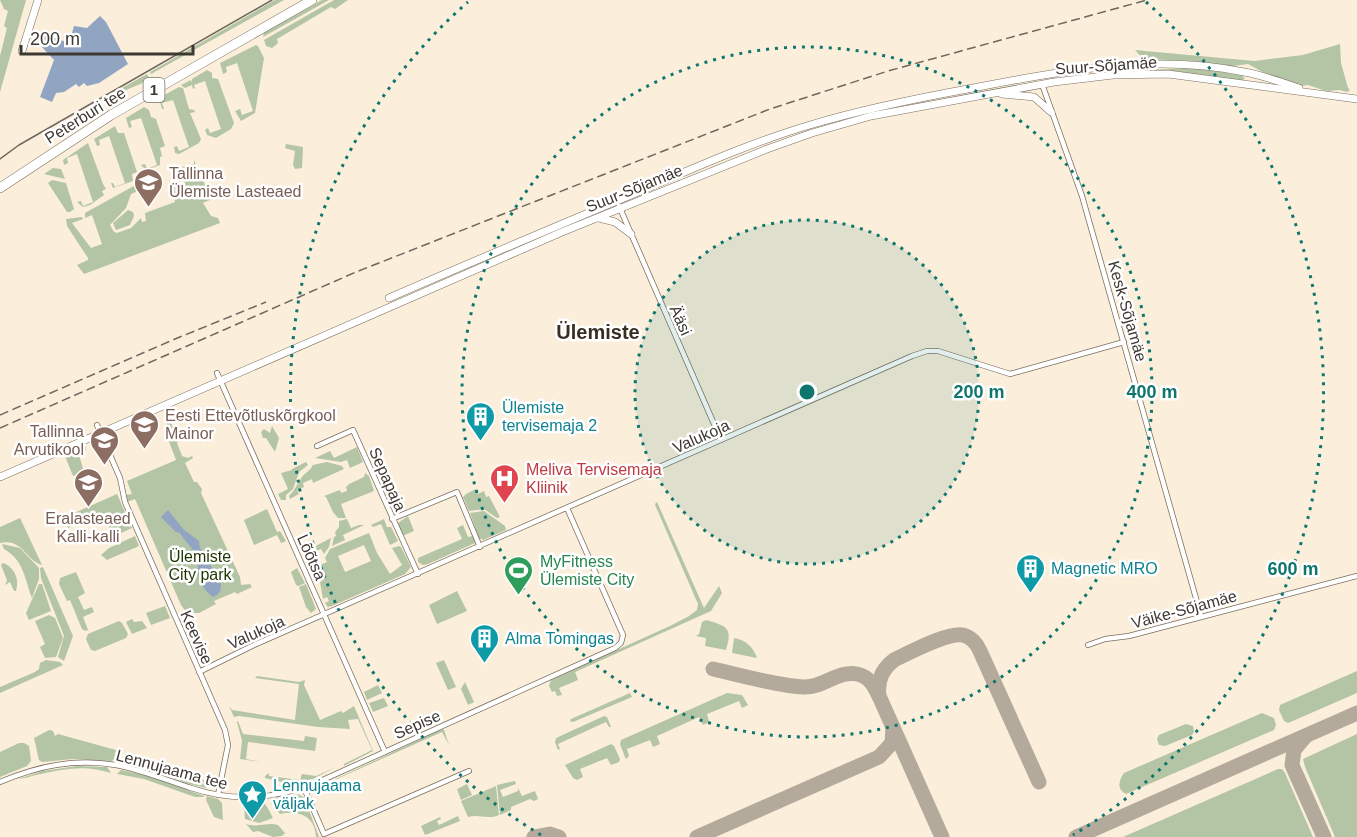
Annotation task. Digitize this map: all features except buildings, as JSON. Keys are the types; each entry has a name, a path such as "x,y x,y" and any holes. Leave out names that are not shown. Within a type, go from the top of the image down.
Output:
{"highway":[{"name":"Peterburi tee","path":"0,188 111,115 312,0"}],"main road":[{"path":"22,51 38,0"},
{"name":"Suur-Sõjamäe","path":"0,477 100,433 218,376 617,201 808,125 870,108 1084,68 1183,64 1252,74 1316,93"},
{"name":"Suur-Sõjamäe","path":"390,302 812,133 871,116 1042,84 1104,76 1168,74 1357,99"},
{"path":"1251,86 1252,74"},
{"path":"994,93 1034,97 1051,112"},
{"path":"597,218 612,221 631,234"}],"street":[{"name":"Kesk-Sõjamäe","path":"1040,75 1082,196 1201,616"},
{"name":"Ääsi","path":"617,201 721,440"},
{"name":"Valukoja","path":"199,672 254,645 927,351 938,351 1010,374 1124,342"},
{"name":"Lõõtsa","path":"218,376 385,752"},
{"name":"Keevise","path":"97,425 120,478 125,502 227,736 227,755 218,795"},
{"name":"Sepapaja","path":"317,446 353,430 418,574"},
{"path":"392,519 456,492 480,546"},
{"name":"Sepise","path":"304,788 615,648 623,639 623,635 567,508"},
{"name":"Väike-Sõjamäe","path":"1088,645 1357,576"},
{"name":"Lennujaama tee","path":"0,782 47,766 95,763 134,769 218,795 259,797 304,788"},
{"path":"304,788 324,834 469,771"}],"green space":[{"path":"0,0 26,0 0,92 0,56 7,28 4,26 8,11 4,9"},
{"path":"275,0 284,0 151,74 150,72"},
{"path":"322,0 329,0 263,37 264,32"},
{"path":"334,0 348,0 335,9 331,7 277,39 278,43 272,48 266,46 264,40"},
{"path":"1340,44 1341,63 1350,90 1347,92 1326,91 1308,85 1300,86 1270,76 1248,64 1233,66 1193,61 1143,59 1135,50 1254,61 1303,55"},
{"path":"256,45 264,58 255,113 241,121 235,111 240,109 242,115 253,111 237,63 226,67 227,72 223,74 220,63"},
{"path":"1194,68 1242,75 1245,79 1239,81 1174,71 1142,70"},
{"path":"207,70 212,73 212,78 218,79 234,123 231,129 216,138 207,135 205,130 208,128 210,133 221,129 205,81 194,85 193,89 192,85 185,88 181,85 191,80 192,83 192,79"},
{"path":"147,74 150,80 97,102"},
{"path":"179,87 183,88 189,109 195,112 190,113 201,139 199,143 179,154 175,153 174,147 177,146 179,151 189,147 173,100 162,103 164,109 162,109 159,98"},
{"path":"144,107 149,110 151,117 156,119 165,146 160,148 162,156 160,165 146,170 141,165 145,164 147,169 157,165 141,118 130,121 132,127 129,128 126,118"},
{"path":"115,126 118,133 124,133 137,172 132,174 133,181 113,188 111,183 115,187 125,183 109,136 99,140 100,145 97,146 94,139"},
{"path":"88,143 106,189 102,191 104,195 90,205 83,207 77,202 81,201 83,206 93,202 77,154 67,158 68,163 64,165 63,160"},
{"path":"286,144 303,147 302,168 295,169 293,165 295,151 285,148"},
{"path":"194,160 198,171 200,170 210,200 200,204 203,203 211,216 218,218 220,223 84,274 77,265 88,258 67,226 66,219 82,217 83,219 72,223 91,248 102,244 92,215 85,218 85,213 141,182 143,186 131,194 126,208 110,225 117,233 131,228 141,218 142,222 146,221 145,213 175,202 171,186 185,184 182,167 194,164"},
{"path":"53,168 61,169 65,179 44,174"},
{"path":"52,180 66,183 74,209 70,212 67,212 48,183"},
{"path":"128,210 133,212 134,216 130,225 116,230 113,223"},
{"name":"Ülemiste City park","path":"168,417 180,437 177,443 182,456 193,458 185,463 194,482 197,482 202,489 201,493 240,577 241,585 250,584 252,587 214,601 216,604 199,613 191,611 187,613 181,605 135,499 127,502 125,495 132,494 127,481 176,460 168,439 172,436 164,418"},
{"path":"272,426 279,438 275,452 266,438 263,438 261,432 264,429 270,433"},
{"path":"86,446 86,451 79,455 84,472 73,476 65,456"},
{"path":"357,447 363,462 350,468 347,460 341,462 315,458 330,451 334,458"},
{"path":"306,462 308,465 299,472 293,489 286,495 286,500 281,500 278,494 288,489 281,473"},
{"path":"327,462 342,466 344,469 313,483 312,479 303,483 304,487 297,490 299,494 290,499 289,496 313,465"},
{"path":"365,473 369,476 374,491 341,504 346,518 338,518 324,496 340,490 341,493 347,491 346,487 349,484 364,477"},
{"path":"476,489 478,494 484,491 486,497 489,496 500,517 497,518 484,509 469,511 463,497"},
{"path":"117,494 132,528 119,534 113,534 102,514 68,528 63,518"},
{"path":"657,502 704,608 719,586 722,593 711,611 575,672 578,680 559,688 562,695 557,696 549,686 551,680 672,625 697,610 698,604 656,507"},
{"path":"267,509 277,532 280,531 286,541 281,543 277,535 254,545 244,520"},
{"path":"484,511 505,526 506,530 483,540 479,538 470,513"},
{"path":"408,516 414,531 402,536 398,523"},
{"path":"20,518 42,565 19,546 8,542 0,543 0,527"},
{"path":"347,519 351,528 364,525 343,535 345,540 332,546 339,521"},
{"path":"384,519 398,541 390,545 381,524 373,527 371,525"},
{"path":"463,525 468,537 473,536 475,543 428,564 423,565 418,562 418,558 462,539 457,528"},
{"path":"369,533 377,553 390,574 402,565 392,548 401,547 411,567 405,574 328,607 325,603 329,601 327,597 323,599 320,582 324,579 318,566 327,562 325,558 330,549","holes":["364,545 371,561 345,572 338,556"]},
{"path":"135,536 139,546 107,560 101,555 109,548"},
{"path":"331,538 324,554 321,549 307,555 308,550"},
{"path":"2,544 20,548 39,568 39,579 32,598 20,565"},
{"path":"3,563 15,574 16,591 10,582 5,585 7,580 1,565"},
{"path":"43,567 73,636 64,661 58,657 64,636 41,578 40,568"},
{"path":"297,568 305,583 299,586 296,585 291,572"},
{"path":"76,572 85,593 78,597 84,610 92,607 94,612 83,617 88,630 86,631 82,629 70,600 67,601 59,584 60,578"},
{"path":"39,584 42,584 51,611 29,620 26,613"},
{"path":"306,584 316,609 311,613 306,607 299,587"},
{"path":"457,591 467,611 437,624 429,605"},
{"path":"165,606 170,618 151,625 146,613"},
{"path":"49,615 55,618 63,638 56,657 45,658 40,647 45,644 35,621"},
{"path":"132,619 134,622 142,621 147,628 132,634 126,622"},
{"path":"706,620 723,626 728,632 726,650 705,646 706,638 696,636 699,634 702,622"},
{"path":"119,621 128,634 126,638 95,651 91,650 86,639 88,634"},
{"path":"734,638 748,645 757,658 732,653"},
{"path":"46,660 60,662 63,665 0,693 0,687 35,672 39,669 40,663"},
{"path":"444,660 456,687 448,690 436,663"},
{"path":"1357,671 1357,693 1288,723 1284,721 1279,710 1280,705"},
{"path":"257,676 299,682 305,680 304,685 320,720 341,711 343,713 354,706 373,751 344,766 372,750 358,719 348,720 350,729 234,717 229,706 232,710 295,720 299,684 255,678"},
{"path":"465,682 474,702 468,705 461,689"},
{"path":"378,685 382,693 367,700 364,692"},
{"path":"630,693 632,697 573,722 570,721 571,719"},
{"path":"727,693 742,695 748,705 742,708 739,701 707,714 709,722 703,725 699,717 657,736 660,744 653,747 650,740 627,749 629,756 626,759 620,744 621,740"},
{"path":"384,698 388,706 373,712 369,703"},
{"path":"1262,713 1274,718 1276,725 1274,730 1126,794 1121,790 1120,781 1124,773"},
{"path":"604,716 607,717 611,727 606,722 558,744 560,749 558,750 556,738"},
{"path":"238,721 243,734 304,741 305,736 317,738 315,751 248,742 246,759 261,762 240,759 242,741"},
{"path":"1186,724 1193,726 1192,735 1165,746 1159,745 1157,739 1159,735"},
{"path":"442,729 449,745 442,732 312,790"},
{"path":"49,730 53,731 55,736 58,734 116,750 114,759 112,761 73,759 42,762 39,760 34,738"},
{"path":"1357,734 1357,837 1335,837 1303,759"},
{"path":"19,743 29,746 31,761 27,766 0,777 0,752"},
{"path":"611,744 620,759 619,762 611,765 607,758 580,769 583,777 577,780 573,778 565,765"},
{"path":"120,761 208,781 206,788"},
{"path":"77,766 107,767 111,773 76,768 18,779 43,771"},
{"path":"336,767 311,780 288,788 286,783 265,778 269,773 269,776 300,780 302,774 316,776"},
{"path":"1282,769 1285,773 1313,837 1123,837"},
{"path":"121,770 148,776 204,797 195,797 144,779 117,774"},
{"path":"515,781 516,784 500,790 503,797 518,791 518,788 522,796 535,791 538,799 534,801 530,799 511,807 511,810 500,815 497,785"},
{"path":"467,784 472,795 461,800 457,789"},
{"path":"496,786 499,815 468,817 461,801"},
{"path":"297,794 304,797 319,837 316,837 313,824 305,816 294,813 280,814 271,803 272,799"},
{"path":"207,796 218,799 222,803 223,820 214,817 206,800"},
{"path":"244,801 263,803 273,818 259,823 245,819"},
{"path":"458,816 460,821 425,835 421,826 440,817 441,819 437,821 439,825"},
{"path":"246,824 278,825 285,833 282,836 273,837 258,831 253,832"}],"water":[{"path":"100,16 106,22 128,64 99,83 87,86 84,83 79,87 76,84 64,92 56,93 52,102 40,97 54,60 41,46 44,35 67,42 77,37 72,33 74,26 87,28"},
{"path":"168,510 184,530 199,541 201,551 221,579 220,590 213,597 205,589 198,576 199,559 196,554 180,533 176,532 161,517"}],"taxiway":[{"path":"942,837 879,696 881,676 894,660 948,637 963,635 971,639 980,651 1039,782"},
{"path":"713,669 804,687 818,685 843,674 857,674 868,680 879,696"},
{"path":"1076,837 1357,713"},
{"path":"697,837 879,757 892,743 893,728"},
{"path":"1305,737 1294,750 1292,765 1324,837"},
{"path":"534,837 550,834 559,837"}],"tram line":[{"path":"0,159 19,145 272,0"}],"railway":[{"path":"0,428 356,272 770,109 888,71 1147,0"},
{"path":"0,415 266,302"}],"place":[{"name":"Tallinna Ülemiste Lasteaed","path":"148,208"},
{"name":"Ülemiste tervisemaja 2","path":"481,442"},
{"name":"Eesti Ettevõtluskõrgkool Mainor","path":"144,450"},
{"name":"Tallinna Arvutikool","path":"105,466"},
{"name":"Meliva Tervisemaja Kliinik","path":"505,504"},
{"name":"Eralasteaed Kalli-kalli","path":"88,508"},
{"name":"Magnetic MRO","path":"1030,594"},
{"name":"MyFitness Ülemiste City","path":"519,596"},
{"name":"Alma Tomingas","path":"484,664"},
{"name":"Lennujaama väljak","path":"252,820"}],"district":[{"name":"Ülemiste","path":"598,332"}]}
